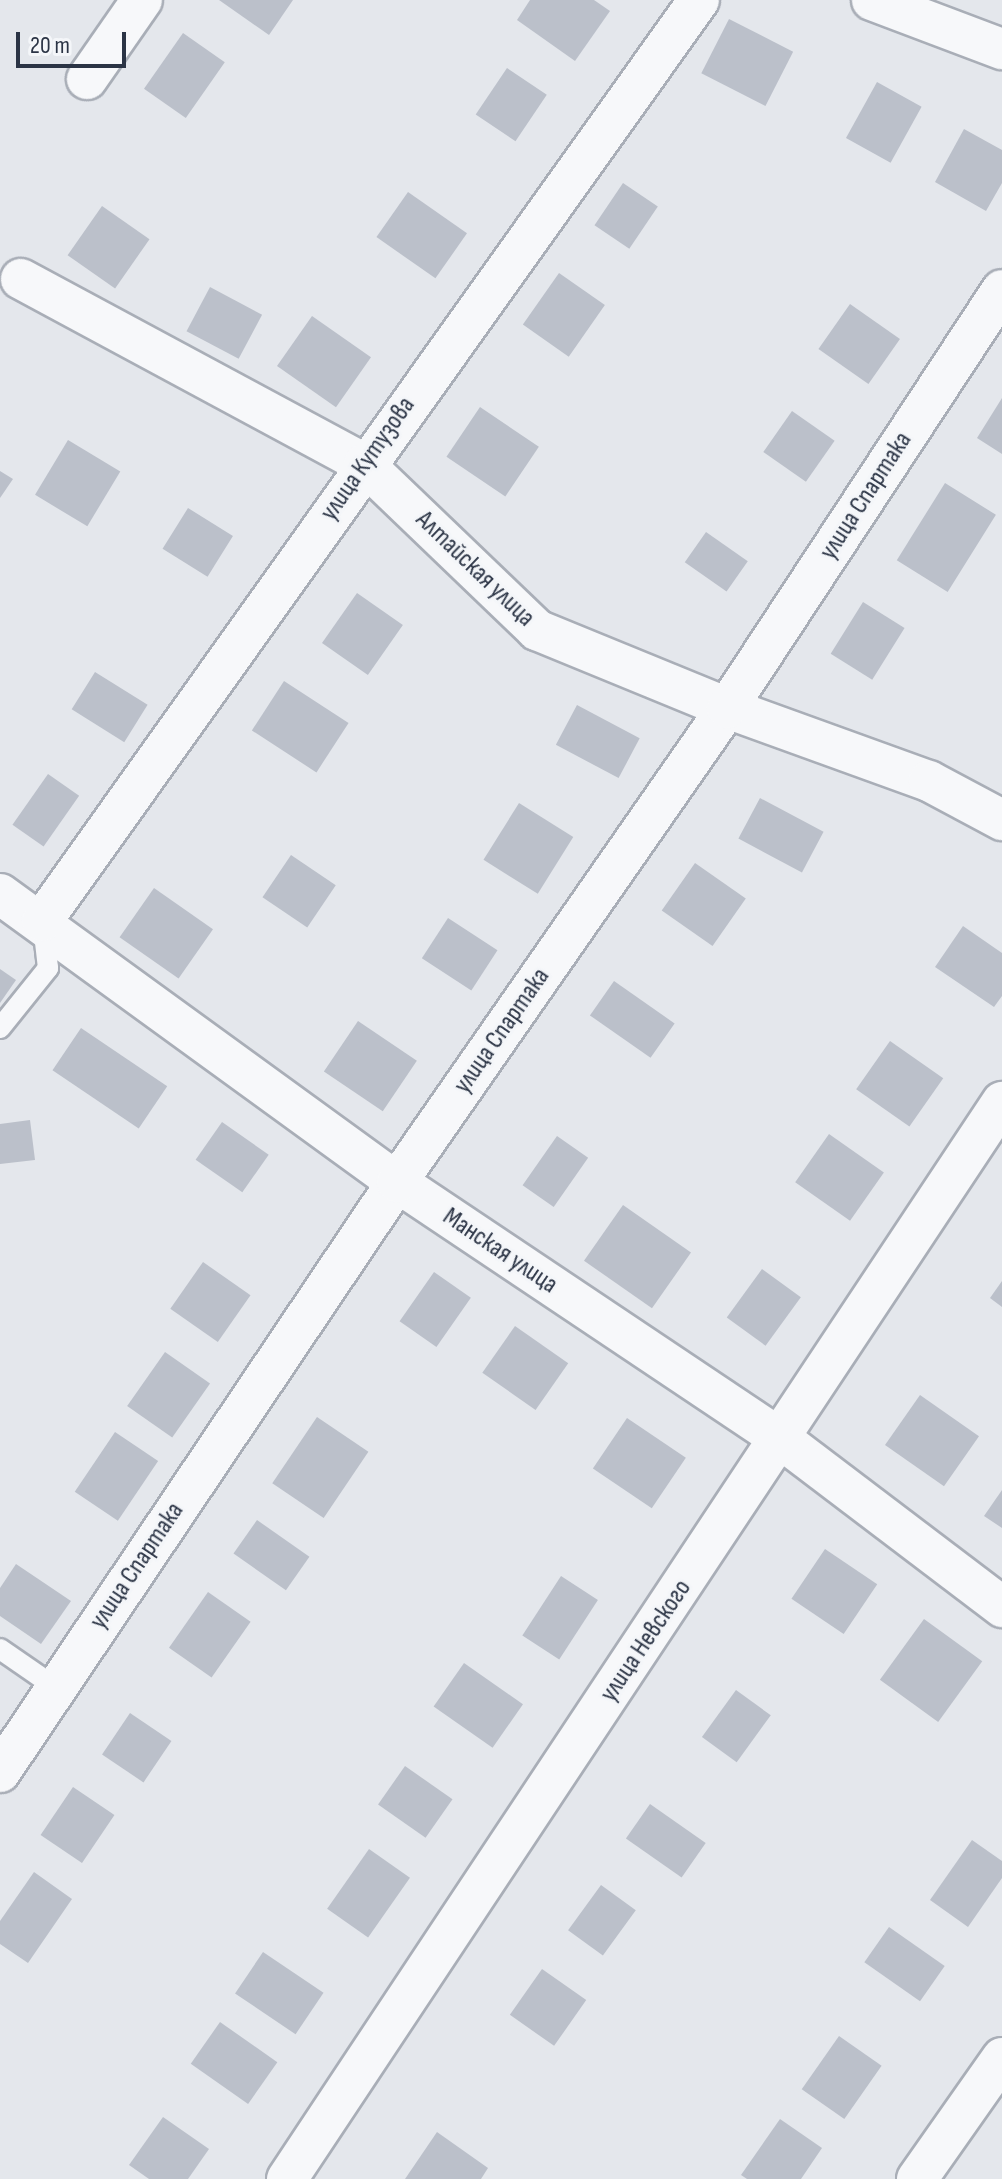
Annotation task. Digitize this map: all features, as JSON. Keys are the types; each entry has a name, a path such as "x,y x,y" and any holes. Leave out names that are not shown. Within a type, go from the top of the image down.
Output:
{"street":[{"path":"87,79 142,0"},
{"name":"улица Кутузова","path":"42,921 364,464 699,0"},
{"path":"872,0 1002,49"},
{"name":"Алтайская улица","path":"21,279 364,464 537,630 727,708 929,781 1002,820"},
{"name":"улица Спартака","path":"0,1772 397,1182 727,708 1002,290"},
{"name":"Манская улица","path":"0,894 42,921 397,1182 781,1439 1002,1607"},
{"name":"улица Невского","path":"287,2179 1002,1102"},
{"path":"917,2179 1002,2058"}],"lane":[{"path":"0,1028 48,968 42,921"},
{"path":"0,1649 55,1687"}],"building":[{"path":"219,0 293,0 269,35"},
{"path":"530,0 594,0 610,11 575,61 517,20"},
{"path":"729,19 793,52 765,106 701,73"},
{"path":"183,33 225,62 186,118 144,89"},
{"path":"507,68 547,95 515,141 476,114"},
{"path":"877,82 922,107 891,163 846,138"},
{"path":"964,129 1002,150 1002,183 986,211 935,182"},
{"path":"623,183 658,206 629,249 594,225"},
{"path":"408,192 467,233 435,278 376,237"},
{"path":"102,206 150,239 115,288 68,255"},
{"path":"559,273 605,305 569,357 523,325"},
{"path":"210,287 262,315 239,359 187,331"},
{"path":"850,304 900,339 868,384 818,349"},
{"path":"312,316 371,357 336,407 277,366"},
{"path":"1002,398 1002,454 977,438"},
{"path":"480,407 539,447 505,496 446,457"},
{"path":"792,411 835,441 806,482 763,452"},
{"path":"68,440 120,471 87,526 35,495"},
{"path":"0,471 13,479 0,498"},
{"path":"945,483 996,515 948,592 897,560"},
{"path":"188,508 233,536 208,577 163,549"},
{"path":"706,532 748,561 727,592 685,562"},
{"path":"357,593 403,625 368,675 322,643"},
{"path":"863,602 905,628 872,680 831,654"},
{"path":"95,672 148,705 124,742 72,709"},
{"path":"284,681 349,723 316,772 252,730"},
{"path":"577,705 640,738 619,778 556,745"},
{"path":"48,774 79,796 44,847 12,825"},
{"path":"760,798 824,832 802,872 738,839"},
{"path":"519,803 573,837 538,894 483,860"},
{"path":"291,855 336,885 307,927 262,897"},
{"path":"695,863 746,899 713,946 662,911"},
{"path":"154,888 213,929 179,978 120,937"},
{"path":"448,918 497,950 471,990 422,958"},
{"path":"963,926 1002,953 1002,996 994,1007 935,967"},
{"path":"0,969 16,980 0,1003"},
{"path":"614,981 675,1023 651,1058 590,1015"},
{"path":"358,1021 417,1061 383,1111 324,1072"},
{"path":"81,1028 167,1086 139,1128 52,1070"},
{"path":"890,1041 943,1078 909,1127 856,1089"},
{"path":"30,1120 35,1160 0,1164 0,1124"},
{"path":"222,1122 269,1155 242,1192 196,1160"},
{"path":"829,1134 884,1172 850,1221 795,1182"},
{"path":"557,1136 588,1158 554,1207 523,1185"},
{"path":"623,1205 691,1253 652,1308 584,1261"},
{"path":"203,1262 251,1295 218,1342 170,1309"},
{"path":"762,1269 801,1297 766,1346 727,1318"},
{"path":"434,1272 471,1298 436,1347 400,1321"},
{"path":"1002,1281 1002,1307 990,1298"},
{"path":"515,1326 568,1363 536,1410 482,1373"},
{"path":"165,1352 210,1384 172,1438 127,1406"},
{"path":"920,1395 979,1436 944,1486 885,1445"},
{"path":"317,1417 368,1452 324,1518 272,1483"},
{"path":"627,1418 686,1458 652,1508 593,1469"},
{"path":"115,1432 158,1461 118,1521 75,1492"},
{"path":"1002,1490 1002,1528 984,1516"},
{"path":"257,1520 309,1557 286,1590 233,1554"},
{"path":"825,1549 877,1584 844,1634 791,1599"},
{"path":"16,1564 71,1601 41,1644 0,1616 0,1588"},
{"path":"561,1576 598,1600 559,1660 522,1636"},
{"path":"208,1592 251,1622 212,1678 169,1648"},
{"path":"924,1619 982,1661 938,1722 880,1680"},
{"path":"464,1663 523,1704 493,1748 434,1706"},
{"path":"736,1690 771,1715 737,1762 702,1737"},
{"path":"130,1713 171,1741 143,1782 102,1754"},
{"path":"405,1766 453,1799 426,1838 378,1805"},
{"path":"73,1787 114,1815 82,1863 41,1835"},
{"path":"650,1804 706,1843 682,1877 626,1838"},
{"path":"972,1840 1002,1861 1002,1878 968,1927 930,1900"},
{"path":"369,1849 410,1878 368,1937 327,1909"},
{"path":"34,1872 72,1899 28,1963 0,1944 0,1921"},
{"path":"601,1885 636,1910 603,1956 568,1930"},
{"path":"889,1927 945,1966 920,2001 864,1962"},
{"path":"263,1952 324,1993 296,2034 235,1993"},
{"path":"542,1969 586,2000 554,2046 510,2015"},
{"path":"220,2022 277,2062 248,2104 191,2064"},
{"path":"839,2036 882,2066 844,2119 802,2089"},
{"path":"163,2117 209,2149 188,2179 149,2179 129,2165"},
{"path":"780,2119 822,2148 801,2179 747,2179 741,2175"},
{"path":"437,2132 488,2168 481,2179 405,2179"}]}
